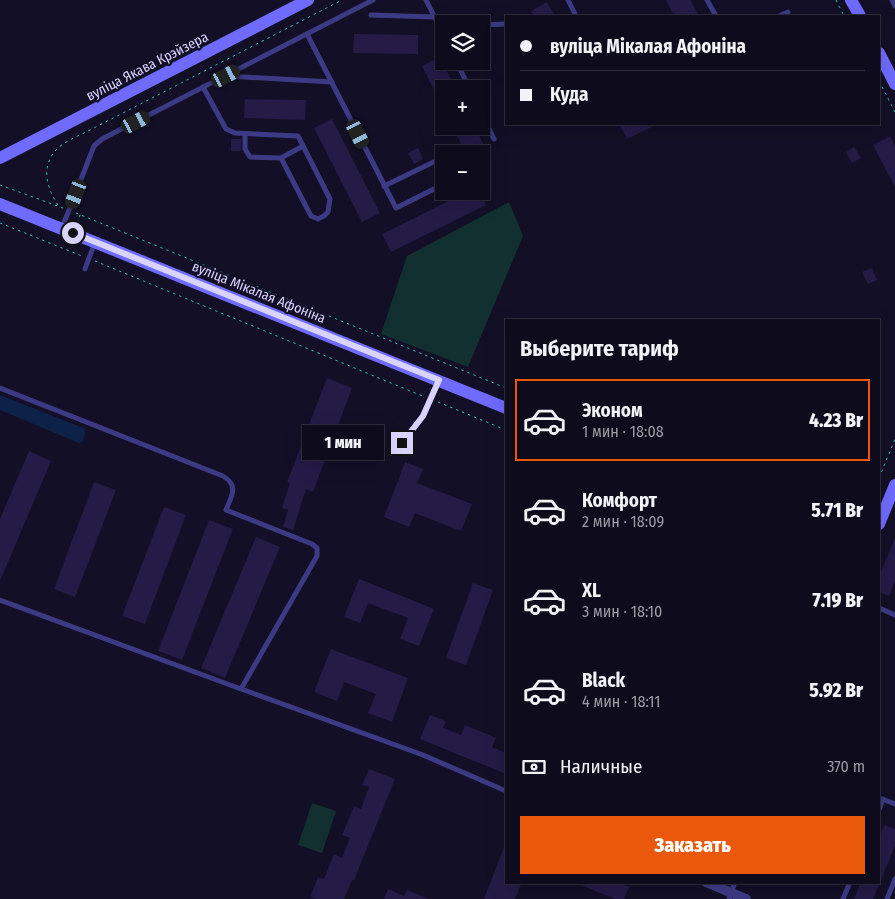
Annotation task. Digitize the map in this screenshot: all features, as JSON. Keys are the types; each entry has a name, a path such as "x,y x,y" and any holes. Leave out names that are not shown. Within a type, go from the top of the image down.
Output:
{"street":[{"name":"вуліца Якава Крэйзера","path":"0,158 308,0"},
{"path":"851,0 859,15"},
{"path":"880,55 895,84"},
{"name":"вуліца Мікалая Афоніна","path":"0,204 505,408"},
{"path":"880,522 895,485"},
{"path":"709,884 730,896 746,899"}],"lane":[{"path":"62,229 94,146 102,140 373,0"},
{"path":"371,15 435,17 426,0"},
{"path":"568,0 576,15"},
{"path":"708,0 716,15"},
{"path":"892,0 895,6"},
{"path":"781,15 788,12"},
{"path":"490,25 505,24"},
{"path":"307,34 396,208 435,188"},
{"path":"226,76 332,82"},
{"path":"204,87 226,129 235,133 245,134 298,136 330,199 328,212 324,216 318,219 311,216 281,158"},
{"path":"490,131 494,139"},
{"path":"245,134 245,149 250,158 281,158 303,146"},
{"path":"384,186 435,161"},
{"path":"85,269 95,242"},
{"path":"402,443 423,416 439,380"},
{"path":"0,388 223,476 230,480 234,490 226,510 312,544 317,548 317,556 241,690"},
{"path":"0,600 241,690 423,755 505,791"},
{"path":"880,608 895,615"},
{"path":"881,799 895,804"},
{"path":"887,899 895,879"},
{"path":"730,896 734,884"},
{"path":"843,899 849,884"}],"path":[{"path":"58,206 50,192 47,169 53,155 64,143 342,0"},
{"path":"836,0 844,15"},
{"path":"880,83 895,112"},
{"path":"0,185 69,210 505,388"},
{"path":"0,223 505,430"},
{"path":"880,476 895,439"}],"green space":[{"path":"509,202 523,236 468,367 381,334 407,256"},
{"path":"312,803 336,811 322,853 298,845"}],"water":[{"path":"0,395 86,429 83,441 79,443 0,410"}],"building":[{"path":"666,0 690,0 698,15 674,15"},
{"path":"547,2 554,15 533,15 531,11"},
{"path":"354,34 418,35 418,54 353,53"},
{"path":"435,60 435,70 446,70 452,80 435,80 435,92 422,66"},
{"path":"245,99 306,100 305,120 244,118"},
{"path":"332,119 380,213 362,222 314,128"},
{"path":"620,125 656,125 627,139"},
{"path":"456,135 479,135 484,145 462,145"},
{"path":"890,136 895,146 895,187 873,145"},
{"path":"231,139 241,139 241,151 231,151"},
{"path":"854,147 861,158 852,163 846,152"},
{"path":"418,148 423,159 414,164 408,153"},
{"path":"451,200 484,200 486,205 391,252 382,234"},
{"path":"872,268 877,280 868,284 862,272"},
{"path":"327,378 352,388 313,492 306,489 293,530 283,527 288,510 282,508 290,483 287,482"},
{"path":"29,451 51,461 0,581 0,519"},
{"path":"405,462 423,469 417,483 472,504 461,531 415,513 409,527 384,517"},
{"path":"94,482 116,490 75,597 54,589"},
{"path":"164,507 186,515 145,624 122,616"},
{"path":"209,520 233,529 182,660 158,651"},
{"path":"256,537 280,547 225,678 201,668"},
{"path":"895,538 895,581 889,596 880,592 880,574"},
{"path":"359,579 434,609 419,646 400,639 408,618 368,603 360,623 344,617"},
{"path":"473,583 493,590 466,665 446,658"},
{"path":"331,649 408,678 392,722 368,713 376,694 344,682 337,701 314,692"},
{"path":"430,715 446,721 443,728 461,735 465,725 496,738 492,747 505,753 505,774 420,739"},
{"path":"369,769 395,779 354,880 352,880 344,899 315,899 310,897 318,877 324,879 334,854 342,858 350,838 342,835 354,806 361,809 369,787 362,785"},
{"path":"884,825 895,829 895,846 880,882 880,836"},
{"path":"505,845 505,884 521,884 515,899 484,899"},
{"path":"579,884 621,884 629,887 624,899 615,899"},
{"path":"860,884 879,884 873,899 854,899"},
{"path":"388,889 404,896 407,890 429,899 384,899"}],"route":[{"path":"73,233 439,380 423,416 402,443"}]}
